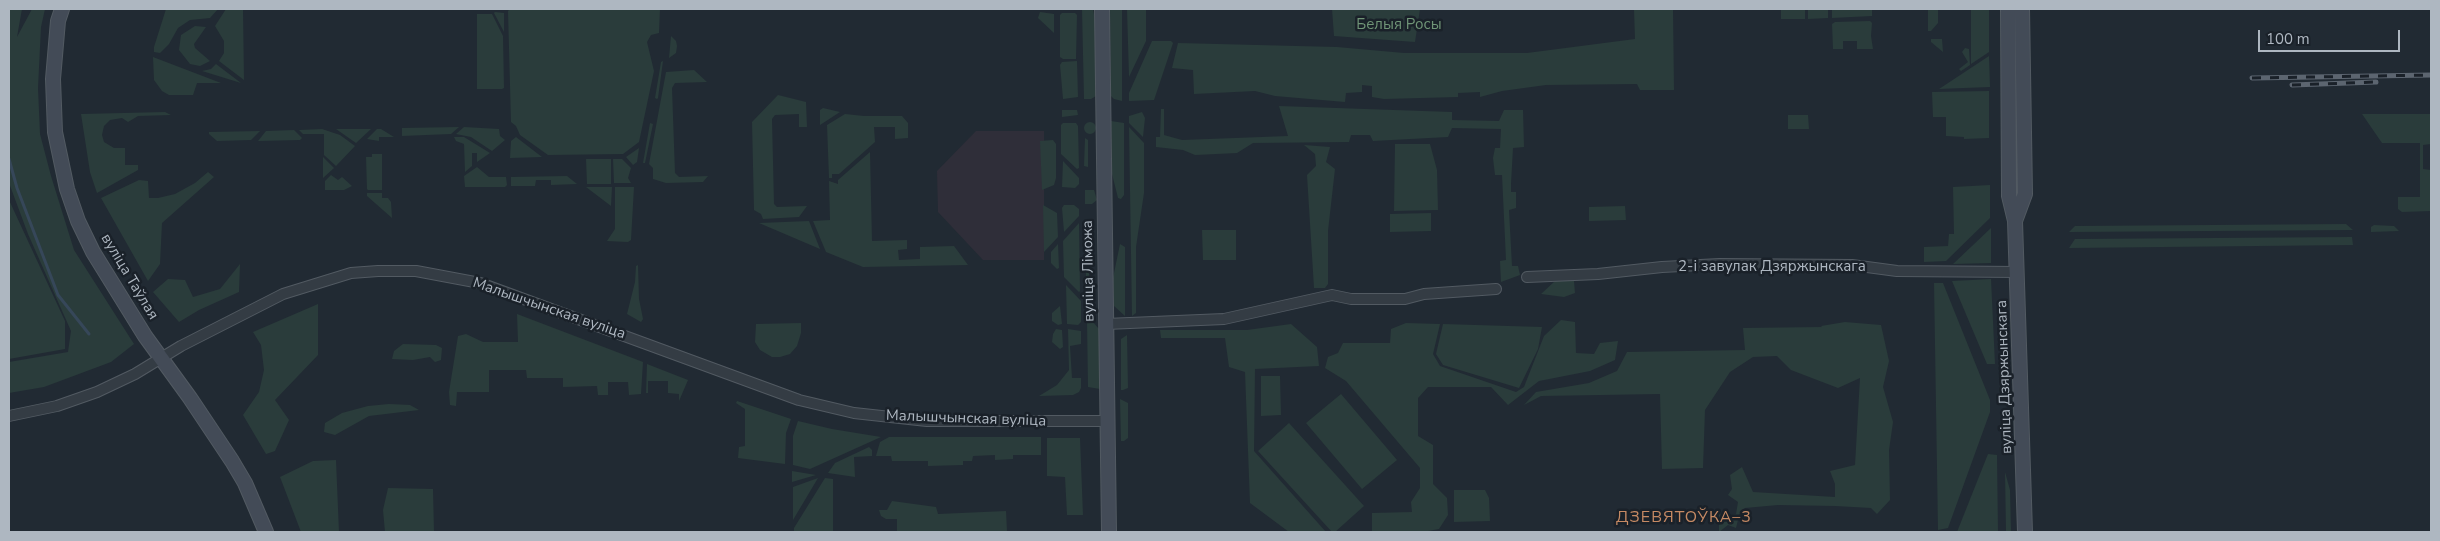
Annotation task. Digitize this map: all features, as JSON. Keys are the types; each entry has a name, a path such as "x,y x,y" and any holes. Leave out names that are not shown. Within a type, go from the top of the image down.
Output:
{"street":[{"name":"вуліца Таўлая","path":"62,9 58,21 52,80 55,132 67,189 78,221 93,252 236,469 266,532"},
{"name":"вуліца Ліможа","path":"1102,9 1109,532"},
{"name":"вуліца Дзяржынскага","path":"2008,9 2009,194 2015,221 2018,272 2025,532"},
{"name":"вуліца Дзяржынскага","path":"2015,221 2025,194 2022,9"},
{"name":"2-і завулак Дзяржынскага","path":"1528,277 1598,274 1662,267 1720,264 1852,265 1897,271 2018,272"},
{"name":"Малышчынская вуліца","path":"9,416 57,406 97,392 162,359 241,314 283,294 315,282 351,273 416,272 480,283 799,400 854,413 927,421 1107,420"},
{"path":"1106,324 1224,319 1332,295 1351,299 1405,299 1424,294 1496,289"}],"shaded area":[{"path":"976,131 1044,131 1044,260 983,260 938,212 937,171"}],"green space":[{"path":"9,9 22,9 17,37 32,9 45,9 41,27 38,88 40,134 51,176 74,250 134,344 111,362 44,387 9,393 9,362 68,352 71,331 28,234 9,183"},
{"path":"166,9 218,9 210,18 190,20 178,28 169,44 160,53 154,52"},
{"path":"226,9 243,9 244,80 219,61 224,53 224,41 215,26"},
{"path":"510,9 660,9 659,33 651,35 647,42 654,71 639,142 623,154 548,155 520,135 516,126 511,122 508,11"},
{"path":"1082,9 1093,9 1095,20 1096,96 1091,99 1084,99"},
{"path":"1110,9 1122,9 1122,101 1111,96"},
{"path":"1127,9 1146,9 1146,41 1129,77"},
{"name":"Белыя Росы","path":"1332,9 1420,9 1415,42 1334,36"},
{"path":"1634,9 1673,9 1674,90 1640,90 1637,84 1546,85 1502,91 1480,97 1480,92 1458,93 1458,97 1384,99 1372,97 1372,86 1362,85 1362,92 1346,93 1345,102 1275,96 1255,91 1194,94 1193,70 1172,68 1178,43 1337,47 1404,53 1527,53 1635,39"},
{"path":"1781,9 1805,9 1805,19 1781,19"},
{"path":"1808,9 1828,9 1828,18 1808,19"},
{"path":"1832,9 1872,9 1872,16 1832,18"},
{"path":"1928,9 1938,9 1938,23 1931,31 1928,31"},
{"path":"1971,9 1989,9 1989,52 1971,64"},
{"path":"1040,12 1054,14 1054,33 1038,18"},
{"path":"494,13 504,13 504,32"},
{"path":"1062,13 1075,13 1077,15 1076,59 1063,59 1060,57 1060,15"},
{"path":"477,14 492,14 503,36 504,88 502,89 477,89"},
{"path":"1870,21 1872,23 1873,49 1857,49 1857,41 1843,41 1843,49 1833,49 1832,24 1835,22"},
{"path":"195,26 206,27 194,44 195,48 210,61 200,66 190,64 179,50 181,35"},
{"path":"671,36 676,41 677,46 676,53 669,58"},
{"path":"1931,39 1942,39 1943,52 1931,42"},
{"path":"1152,41 1171,41 1173,43 1154,100 1129,101 1129,93"},
{"path":"1965,48 1969,49 1970,65 1961,71 1959,69 1968,62 1962,52"},
{"path":"1989,56 1990,87 1939,89"},
{"path":"153,57 221,83 197,83 193,95 169,95 162,91 154,80"},
{"path":"663,61 657,99 655,98 661,62"},
{"path":"1077,61 1078,97 1063,99 1060,65 1062,62"},
{"path":"216,64 241,83 202,71 211,69"},
{"path":"694,70 707,82 675,83 672,88 675,173 679,177 708,176 703,182 666,183 653,179 653,168 649,164 666,72"},
{"path":"1989,91 1989,138 1964,139 1964,137 1946,136 1946,117 1933,117 1932,92"},
{"path":"778,95 806,102 807,127 799,127 799,114 775,115 772,119 774,204 777,207 807,206 799,217 763,219 761,214 754,210 752,122"},
{"path":"1279,106 1452,112 1452,120 1499,121 1504,110 1523,110 1524,147 1513,148 1511,192 1516,192 1516,208 1509,210 1512,266 1518,266 1520,275 1501,282 1500,261 1506,260 1502,175 1495,175 1493,158 1495,148 1500,148 1501,129 1452,128 1448,137 1373,141 1370,135 1351,135 1349,142 1253,143 1237,153 1195,155 1183,150 1156,147 1156,137 1160,137 1161,109 1164,109 1164,135 1182,140 1288,136"},
{"path":"823,108 840,112 820,125 820,110"},
{"path":"1062,110 1077,110 1078,115 1062,117"},
{"path":"165,112 171,115 138,116 128,122 122,118 110,120 104,126 102,135 104,142 114,148 125,148 125,165 138,165 138,170 97,193 90,172 81,114"},
{"path":"1142,112 1145,118 1143,137 1129,123 1129,116"},
{"path":"845,114 902,116 908,123 908,138 895,139 895,127 874,127 875,142 839,174 832,174 832,178 829,178 827,125"},
{"path":"2362,114 2431,114 2431,144 2423,145 2423,169 2431,170 2431,211 2402,212 2398,209 2398,197 2420,197 2420,143 2382,143"},
{"path":"1788,115 1808,115 1809,129 1788,129"},
{"path":"1111,121 1124,123 1124,195 1121,199 1118,198 1112,174"},
{"path":"1092,122 1095,123 1095,133 1088,134 1085,133 1084,126 1085,123"},
{"path":"650,123 653,124 645,163 643,163"},
{"path":"1063,123 1076,123 1078,126 1079,168 1077,169 1061,154 1061,125"},
{"path":"459,127 451,134 402,136 402,128"},
{"path":"464,127 499,129 500,136 505,140 492,151 471,137 456,134"},
{"path":"1129,127 1144,143 1144,193 1136,247 1136,313 1132,316"},
{"path":"322,129 340,135 355,146 336,166 324,155 324,134 303,134 299,130"},
{"path":"336,129 371,129 356,143"},
{"path":"377,129 381,129 394,137 379,137 379,141 367,139"},
{"path":"294,130 302,138 300,140 258,141 266,131"},
{"path":"260,131 251,140 217,141 209,134 209,132"},
{"path":"454,137 464,137 490,153 477,162 477,153 472,153 472,166 465,172 464,144 456,141"},
{"path":"516,137 542,157 510,158 511,141"},
{"path":"1085,138 1088,140 1088,167 1084,166"},
{"path":"1053,140 1056,144 1056,178 1054,185 1042,190 1040,141"},
{"path":"1395,144 1430,144 1437,170 1438,210 1394,211"},
{"path":"1304,145 1330,147 1326,162 1335,169 1328,231 1328,284 1325,288 1314,288 1307,175 1316,166 1315,154"},
{"path":"639,148 637,162 633,165 626,157"},
{"path":"870,152 872,241 907,240 907,249 898,250 899,260 920,259 920,247 954,246 968,265 863,267 826,252 813,221 830,220 829,181 838,184 838,180"},
{"path":"372,154 382,154 382,190 367,189 366,157 372,157"},
{"path":"323,157 334,168 323,178"},
{"path":"586,159 611,159 611,184 587,184"},
{"path":"613,159 622,159 631,168 628,178 631,183 614,183"},
{"path":"1063,161 1079,178 1079,184 1075,188 1062,187"},
{"path":"477,167 489,177 506,177 507,185 505,187 465,187 464,176"},
{"path":"208,172 214,177 162,223 160,264 148,281 101,198 139,180 148,181 149,198 175,194 195,183"},
{"path":"331,175 338,180 342,177 352,186 344,190 325,190 325,181"},
{"path":"567,176 577,184 551,185 551,180 536,180 535,186 511,186 511,177"},
{"path":"1990,185 1990,218 1946,261 1924,262 1924,247 1948,246 1949,234 1954,234 1953,187"},
{"path":"586,187 612,187 611,206"},
{"path":"615,187 634,187 631,240 628,242 607,241 615,229"},
{"path":"1085,190 1094,190 1097,200 1092,204 1085,204"},
{"path":"367,193 382,193 382,198 388,198 391,202 392,218 367,196"},
{"path":"9,200 65,321 65,349 9,359"},
{"path":"1043,205 1057,213 1058,237 1044,252"},
{"path":"1064,205 1074,205 1079,209 1079,216 1064,232 1062,208"},
{"path":"1625,206 1626,220 1589,221 1589,207"},
{"path":"1431,213 1431,231 1390,232 1390,214"},
{"path":"809,221 820,249 759,223"},
{"path":"1079,223 1079,292 1064,277 1063,241"},
{"path":"2346,224 2353,230 2069,232 2075,226"},
{"path":"2374,225 2394,226 2399,231 2371,232 2371,227"},
{"path":"1991,228 1991,263 1953,264"},
{"path":"1086,230 1089,232 1089,258 1085,257"},
{"path":"1202,230 1236,230 1236,260 1203,260"},
{"path":"2352,237 2353,245 2069,248 2075,239"},
{"path":"1058,244 1059,268 1057,269 1051,263 1051,252"},
{"path":"1120,244 1125,247 1125,316 1114,306 1113,278"},
{"path":"240,264 239,292 199,310 179,322 153,292 168,279 185,280 193,297 220,289"},
{"path":"638,265 639,299 643,319 641,322 627,314 635,282 636,266"},
{"path":"1086,267 1089,269 1089,298 1086,297"},
{"path":"1991,279 1995,364 1987,364 1952,281"},
{"path":"1555,281 1574,281 1575,293 1564,297 1541,294"},
{"path":"1934,283 1943,283 1990,400 1990,412 1948,528 1938,530"},
{"path":"1066,285 1081,301 1081,322 1078,325 1067,324"},
{"path":"318,304 318,355 275,400 289,420 275,451 266,454 243,415 259,392 264,370 261,345 253,332"},
{"path":"1060,306 1062,324 1058,325 1052,321 1052,313"},
{"path":"517,314 643,362 641,394 629,395 628,382 608,382 608,395 598,395 597,386 563,387 563,378 527,378 526,370 489,370 489,392 457,392 456,406 450,405 449,392 458,336 466,334 483,342 518,342"},
{"path":"1561,320 1575,322 1576,353 1594,354 1600,343 1618,341 1615,360 1590,371 1539,381 1508,405 1491,387 1428,387 1418,398 1418,436 1433,445 1433,484 1447,498 1448,515 1439,529 1423,532 1372,532 1372,513 1412,512 1411,502 1420,488 1420,468 1346,381 1325,368 1328,357 1338,353 1343,343 1390,343 1391,329 1406,323 1440,324 1433,354 1440,366 1516,392 1524,387 1544,336"},
{"path":"1087,321 1092,321 1099,329 1100,389 1088,387"},
{"path":"1845,322 1881,325 1889,361 1883,387 1893,422 1889,450 1890,500 1877,514 1871,508 1835,506 1778,505 1745,508 1740,512 1736,528 1728,525 1719,532 1719,514 1726,516 1736,514 1738,502 1728,495 1732,489 1730,475 1742,467 1753,492 1835,497 1835,484 1830,471 1855,465 1860,378 1838,388 1791,370 1777,356 1753,357 1730,372 1705,410 1703,468 1662,469 1660,394 1541,396 1524,405 1536,392 1589,383 1617,371 1627,352 1745,350 1743,328 1822,327"},
{"path":"801,323 801,333 797,346 790,354 772,357 760,350 755,342 756,324"},
{"path":"1291,324 1317,347 1319,366 1255,369 1254,451 1326,532 1289,532 1250,503 1245,372 1229,367 1225,338 1161,338 1160,330 1247,330"},
{"path":"1443,324 1542,327 1538,349 1519,388 1443,365 1436,354"},
{"path":"1056,329 1062,330 1063,347 1060,349 1052,342"},
{"path":"1068,329 1081,331 1081,344 1070,346 1072,378 1081,378 1081,388 1079,392 1073,395 1039,396 1057,385 1069,370"},
{"path":"1127,335 1128,388 1121,390 1121,339"},
{"path":"403,344 436,345 442,348 441,360 435,362 430,357 413,360 392,359 394,351"},
{"path":"647,364 688,380 679,401 679,394 668,393 668,381 648,381 648,393 646,393"},
{"path":"1261,376 1280,376 1281,415 1261,416"},
{"path":"1341,394 1397,460 1362,489 1306,423"},
{"path":"1120,399 1128,403 1128,438 1124,441 1121,441"},
{"path":"737,401 791,419 786,433 785,464 738,458 739,447 745,446 745,409 736,403"},
{"path":"410,405 419,410 369,416 335,435 324,432 325,423 342,413 368,406"},
{"path":"798,421 881,437 810,469 793,465 793,436"},
{"path":"1289,423 1364,506 1335,532 1332,532 1258,451"},
{"path":"889,437 1041,437 1041,455 1013,455 1013,459 995,460 995,455 973,456 972,461 963,461 963,465 928,466 928,461 892,461 891,456 876,456 880,442"},
{"path":"1047,438 1080,438 1083,515 1067,515 1065,477 1047,476"},
{"path":"869,447 872,450 872,456 854,457 855,477 828,473 835,463"},
{"path":"1988,454 1997,455 1998,532 1957,532"},
{"path":"336,460 339,532 301,532 280,477 313,461"},
{"path":"792,471 816,475 792,482"},
{"path":"2005,472 2010,490 2011,531 2009,532 2006,532"},
{"path":"818,478 793,520 793,487"},
{"path":"825,478 833,479 833,532 794,532 794,528"},
{"path":"388,488 433,489 434,532 385,532 383,510"},
{"path":"1454,490 1485,490 1489,498 1490,521 1454,522"},
{"path":"892,501 936,507 938,514 1006,511 1007,532 897,532 897,519 886,519 881,516 879,510 887,510"}],"waterway":[{"path":"9,159 17,188 58,295 89,334"}],"railway":[{"path":"2252,78 2431,75"},
{"path":"2292,85 2376,82"}],"district":[{"name":"ДЗЕВЯТОЎКА–3","path":"1684,518"}]}
